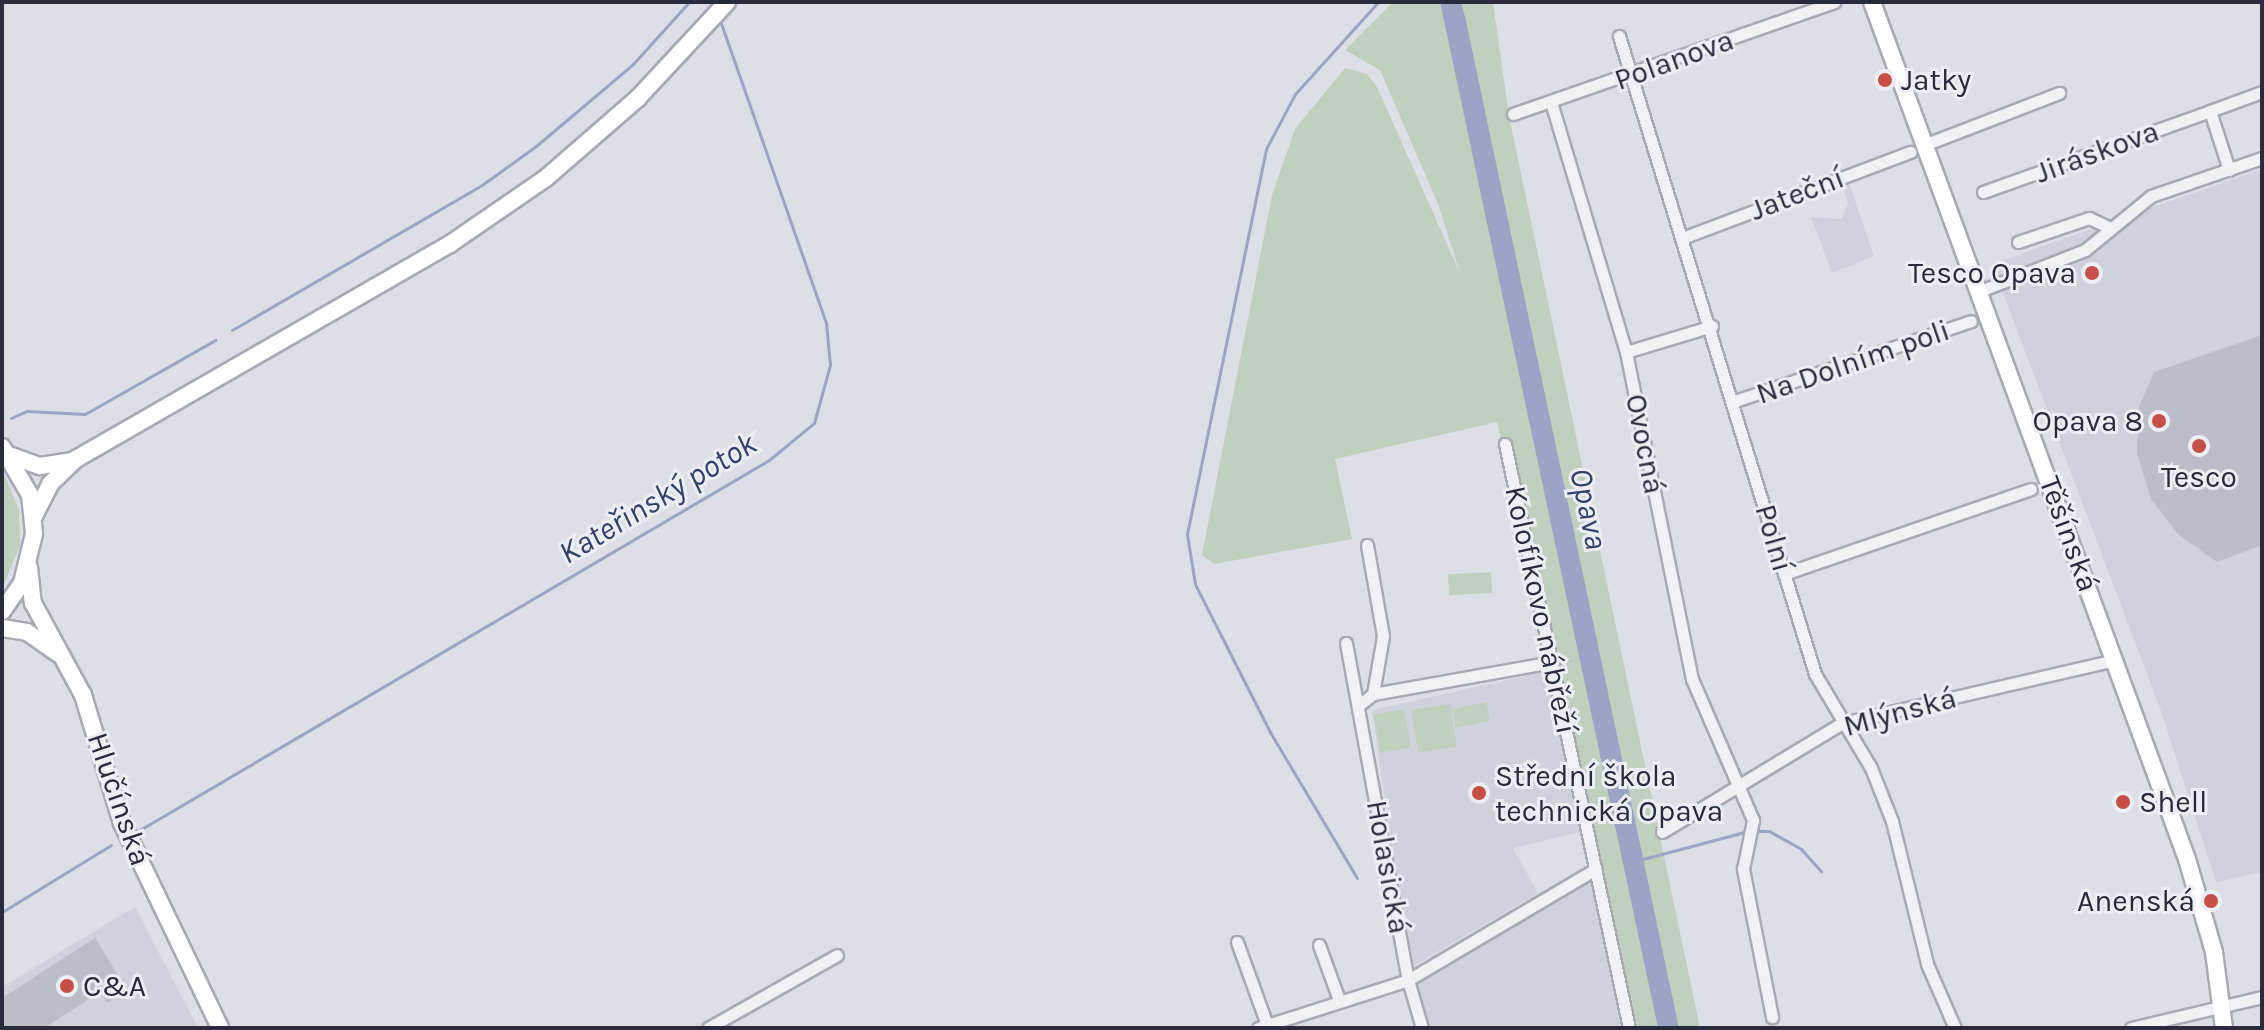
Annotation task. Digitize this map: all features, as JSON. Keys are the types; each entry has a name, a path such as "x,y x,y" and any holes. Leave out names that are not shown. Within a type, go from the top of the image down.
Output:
{"main road":[{"path":"2,612 29,567 34,516 50,484 76,459 262,355 512,203 637,99 727,2"},
{"name":"Těšínská","path":"1872,2 1917,148 1980,291 2200,900 2224,1028"},
{"path":"6,451 40,466 76,459"},
{"path":"6,451 34,516"},
{"name":"Hlučínská","path":"29,567 33,603 75,676 122,823 220,1028"},
{"path":"2,628 41,640 75,676"}],"street":[{"name":"Polanova","path":"1513,114 1634,76 1834,2"},
{"name":"Polní","path":"1619,36 1685,237 1815,674 1871,768 1892,821 1927,964 1955,1028"},
{"name":"Jiráskova","path":"1983,192 2262,92"},
{"name":"Jateční","path":"1685,237 2059,93"},
{"name":"Ovocná","path":"1551,102 1626,352 1692,679 1712,734 1739,784 1753,820 1753,842 1743,869 1772,1017"},
{"path":"2210,111 2229,170"},
{"name":"Jiráskova","path":"1980,291 2078,253 2151,196 2262,158"},
{"name":"Jiráskova","path":"2018,242 2089,218 2110,228"},
{"name":"Na Dolním poli","path":"1735,401 1971,321"},
{"path":"1626,352 1712,326"},
{"name":"Kolofíkovo nábřeží","path":"1505,444 1629,1028"},
{"path":"1784,574 2031,489"},
{"path":"1367,545 1383,636 1373,694"},
{"name":"Holasická","path":"1346,643 1408,980 1422,1028"},
{"name":"Mlýnská","path":"1662,832 1842,723 2114,660"},
{"path":"1359,705 1373,694 1553,662"},
{"path":"1237,942 1263,1026 1408,980 1596,869"},
{"path":"1319,945 1339,1000"},
{"path":"708,1028 837,955"},
{"path":"2131,1028 2262,997"}],"shaded area":[{"path":"2262,169 2262,872 2216,882 2161,711 1992,264"},
{"path":"1849,183 1874,256 1832,273 1811,217 1842,219 1848,203 1842,185"},
{"name":"Střední škola technická Opava","path":"1548,671 1580,832 1513,848 1538,893 1410,968 1372,710"},
{"name":"Střední škola technická Opava","path":"1591,882 1621,1028 1430,1028 1415,983"},
{"path":"135,907 198,1028 2,1028 2,987"}],"green space":[{"path":"1393,2 1440,2 1659,1028 1638,1028 1497,422 1335,459 1352,539 1214,564 1202,555 1272,195 1295,129 1345,68 1367,74 1377,87 1460,273 1438,204 1380,70 1345,50"},
{"path":"1461,2 1493,2 1509,116 1700,1028 1679,1028"},
{"path":"2,469 19,510 20,546 2,589"},
{"path":"1491,572 1492,593 1449,595 1448,574"},
{"path":"1486,702 1490,721 1456,728 1452,709"},
{"path":"1450,704 1457,746 1418,753 1411,710"},
{"path":"1404,709 1411,747 1380,753 1373,714"}],"water":[{"path":"1440,2 1461,2 1466,21 1679,1028 1658,1028"}],"building":[{"name":"Tesco","path":"2262,335 2262,545 2217,562 2178,534 2151,499 2137,453 2139,407 2154,372"},
{"path":"95,938 127,990 107,1003 100,992 44,1028 2,1028 2,998"}],"waterway":[{"path":"232,330 482,185 536,146 633,64 689,2"},
{"path":"1357,878 1270,732 1195,584 1187,534 1266,149 1295,94 1378,2"},
{"name":"Kateřinský potok","path":"138,831 769,460 814,423 830,365 826,323 719,18"},
{"path":"11,418 27,411 85,414 215,340"},
{"path":"1643,859 1748,831"},
{"path":"1755,831 1769,831 1801,849 1821,871"},
{"name":"Kateřinský potok","path":"2,912 111,845"}],"place":[{"name":"Jatky","path":"1885,80"},
{"name":"Tesco Opava","path":"2092,273"},
{"name":"Opava 8","path":"2159,421"},
{"name":"Tesco","path":"2199,446"},
{"name":"Střední škola technická Opava","path":"1479,793"},
{"name":"Shell","path":"2123,802"},
{"name":"Anenská","path":"2211,901"},
{"name":"C&A","path":"67,986"}],"water label":[{"name":"Opava","path":"1588,509"}]}
